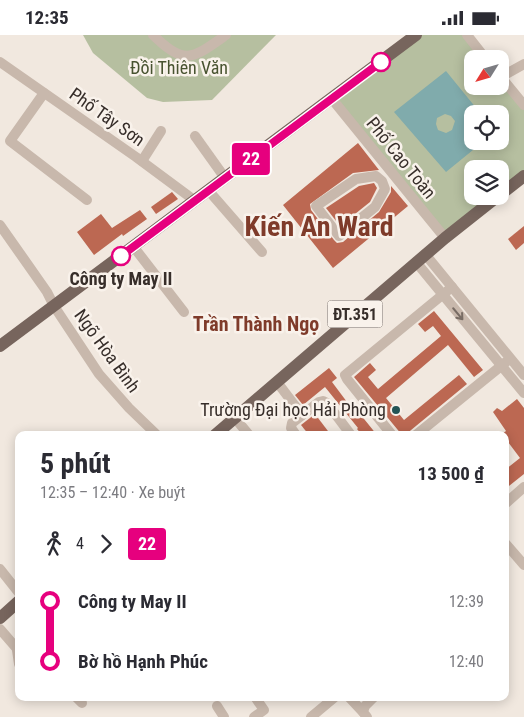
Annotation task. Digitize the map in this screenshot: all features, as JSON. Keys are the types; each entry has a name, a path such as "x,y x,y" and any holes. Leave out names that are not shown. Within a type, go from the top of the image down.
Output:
{"main road":[{"path":"0,346 332,99 412,36"},
{"name":"ĐT.351","path":"509,188 524,177"},
{"name":"ĐT.351","path":"220,431 421,258 486,205"},
{"path":"0,618 15,605"}],"street":[{"path":"153,35 166,48 177,55 190,57 203,51 226,35"},
{"path":"467,35 479,50"},
{"name":"Phố Tây Sơn","path":"0,62 142,161 194,200"},
{"path":"509,73 524,65"},
{"path":"509,87 524,105"},
{"path":"44,93 10,141 87,200"},
{"name":"Phố Cao Toàn","path":"332,99 445,238"},
{"path":"142,161 161,131"},
{"path":"195,136 225,178"},
{"path":"382,181 392,173"},
{"path":"376,176 382,181 385,189 375,207 339,236 316,206 356,179 376,176"},
{"path":"208,191 262,252"},
{"name":"Ngõ Hòa Bình","path":"0,225 48,292 54,306 99,374 129,408 154,431"},
{"path":"133,247 184,312"},
{"path":"421,258 452,287 524,375"},
{"path":"421,258 442,295 524,393"},
{"path":"389,431 345,375 452,287"},
{"path":"421,431 510,359"},
{"path":"277,382 302,415"},
{"path":"294,431 291,426 292,423 323,401 348,431"},
{"path":"235,418 246,431"},
{"path":"509,500 524,487"},
{"path":"509,548 524,565"},
{"path":"0,569 15,588"},
{"path":"0,629 15,646"},
{"path":"254,717 264,710 258,701"},
{"path":"311,717 330,701"},
{"path":"352,701 365,715"},
{"path":"365,715 365,706 370,701"},
{"path":"217,706 224,717"}],"green space":[{"name":"Đồi Thiên Văn","path":"83,35 276,35 212,100 163,102 147,98 93,53"},
{"path":"417,35 467,35 479,50 464,50 464,95 509,95 509,87 524,106 524,175 509,187 509,160 464,160 464,205 486,205 445,238 332,99"}],"water":[{"path":"446,71 474,105 464,105 464,150 473,150 446,172 394,112","holes":["445,114 451,116 455,121 452,130 446,133 438,130 437,118"]}],"building":[{"path":"358,143 379,170 353,173 310,204 311,210 334,240 337,243 343,242 379,212 391,192 391,186 408,206 333,268 283,205"},
{"path":"374,183 377,188 370,202 340,226 326,208 359,186"},
{"path":"172,192 178,199 156,214 151,207"},
{"path":"140,210 147,219 123,236 122,234 94,255 77,232 101,214 112,228"},
{"path":"524,226 524,243 516,250 508,239"},
{"path":"434,311 483,370 474,377 448,345 386,398 404,420 459,375 467,384 410,431 399,431 354,377 370,363 376,370 368,377 378,389 441,336 433,326 425,332 418,324"},
{"path":"329,368 337,378 332,382 350,406 352,404 374,431 359,431 325,387 303,405 295,395"},
{"path":"517,399 524,408 524,474 509,486 509,467 520,458 509,443 509,431 506,431 493,412 497,408 502,411"},
{"path":"315,414 328,431 306,431 301,425"}],"bus line":[{"name":"22","path":"121,256 381,62"}],"place":[{"name":"Công ty May II","path":"121,256"},
{"name":"Trường Đại học Hải Phòng","path":"396,410"}],"district":[{"name":"Kiến An Ward","path":"319,226"},
{"name":"Trần Thành Ngọ","path":"256,324"}]}
